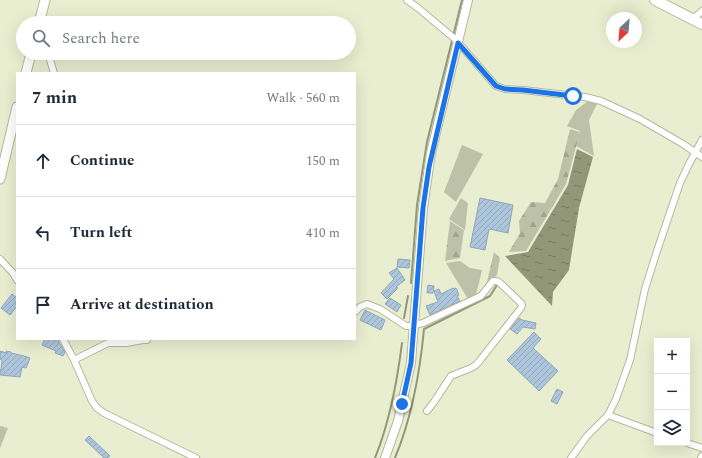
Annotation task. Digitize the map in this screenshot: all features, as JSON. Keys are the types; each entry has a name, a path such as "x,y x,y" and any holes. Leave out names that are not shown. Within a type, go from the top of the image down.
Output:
{"highway":[{"path":"655,0 702,24"}],"main road":[{"path":"41,16 45,0"},
{"path":"26,72 29,60"},
{"path":"0,179 16,111"}],"street":[{"path":"408,0 455,39 496,86 505,89 585,97 601,101 640,119 684,144 702,157"},
{"path":"385,458 398,421 411,363 423,208 429,167 455,39 468,0"},
{"path":"693,19 702,11"},
{"path":"50,60 54,72"},
{"path":"571,458 587,436 608,415 622,384 630,360 645,289 657,252 680,183 702,140"},
{"path":"0,259 16,279"},
{"path":"356,311 360,307 367,304 380,309 406,326 414,325 423,323 481,296 493,281 498,281 521,303 521,308 481,360 471,368 451,376 427,411"},
{"path":"64,340 92,401 100,410 196,458"},
{"path":"74,360 108,343 147,340"},
{"path":"608,415 654,431"},
{"path":"690,444 702,448"}],"green space":[{"path":"588,101 597,104 589,120 594,156 576,146 580,131 567,126 576,110"},
{"path":"570,129 580,132 566,184 526,251 509,252 520,233 519,221 531,202 545,203 558,179"},
{"path":"462,145 483,154 456,202 444,192"},
{"path":"461,198 468,203 465,230 449,219"},
{"path":"450,221 464,230 460,258 445,261"},
{"path":"494,252 500,258 497,275 486,286"},
{"path":"460,261 470,268 482,270 476,295 468,299 446,263"},
{"path":"0,426 8,428 0,448"}],"water":[{"path":"577,149 593,157 579,208 569,270 553,292 552,306 505,256 528,252 568,185"}],"building":[{"path":"480,198 513,205 508,233 489,229 485,250 470,247"},
{"path":"398,259 410,260 409,268 397,267"},
{"path":"397,268 405,280 396,287 398,288 387,299 381,293 394,279 389,273"},
{"path":"428,285 434,286 433,293 427,293"},
{"path":"456,288 459,295 457,296 460,301 430,315 426,306 438,302 434,291 439,289 441,294"},
{"path":"12,294 16,297 16,307 10,315 1,308"},
{"path":"390,298 401,305 397,312 385,304"},
{"path":"365,310 385,320 381,330 360,320"},
{"path":"519,318 536,323 535,329 523,327 517,334 510,329"},
{"path":"534,332 541,339 533,348 558,371 539,391 507,360"},
{"path":"44,340 59,340 59,343 65,352 63,356 42,345"},
{"path":"0,351 6,353 6,351 11,352 30,358 26,368 22,367 20,377 0,375 2,360 0,359"},
{"path":"557,389 563,392 557,404 551,401"},
{"path":"89,436 110,456 104,458 85,440"}],"waterway":[{"path":"411,283 417,205 427,142 462,0"},
{"path":"395,458 411,411 420,362 424,329 490,296 497,285"},
{"path":"404,318 408,296"},
{"path":"375,458 385,430 392,402 402,343"}],"route":[{"path":"402,404 411,363 423,208 429,167 458,43 496,86 505,89 573,96"}]}
